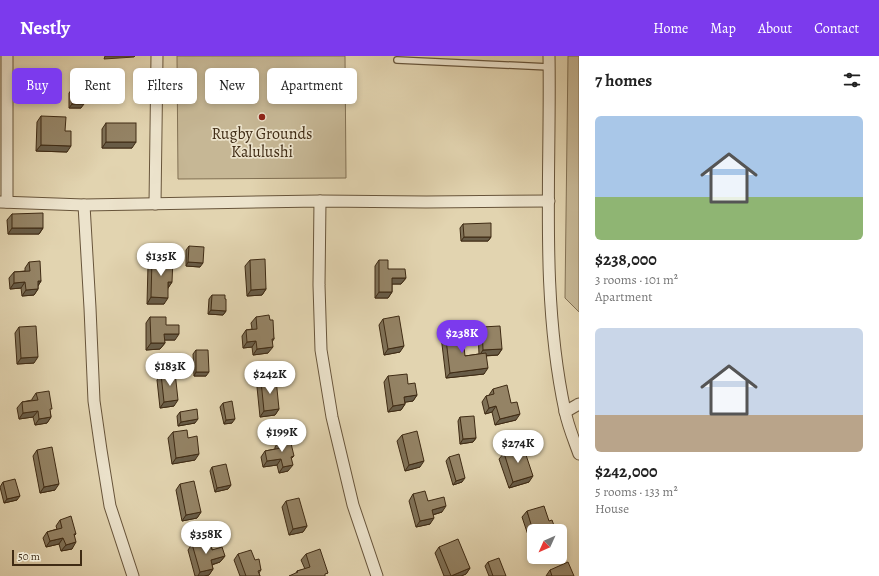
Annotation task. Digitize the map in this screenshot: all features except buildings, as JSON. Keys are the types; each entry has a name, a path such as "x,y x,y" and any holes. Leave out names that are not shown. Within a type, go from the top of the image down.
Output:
{"street":[{"path":"7,56 3,202 84,205 320,201 549,201"},
{"path":"155,204 156,56"},
{"path":"549,61 549,277 553,342 565,412 579,454"},
{"path":"320,201 319,285 321,350 332,417 353,505 377,576"},
{"path":"84,205 94,401 100,450 110,506 133,576"},
{"path":"565,412 579,404"}],"lane":[{"path":"397,60 549,61"}],"shaded area":[{"name":"Rugby Grounds Kalulushi","path":"177,56 345,56 345,68 267,68 267,104 345,104 346,178 178,179 177,104 197,104 197,68 177,68"},
{"path":"568,56 579,56 579,312 565,298"}],"place":[{"name":"Rugby Grounds Kalulushi","path":"262,117"}]}
